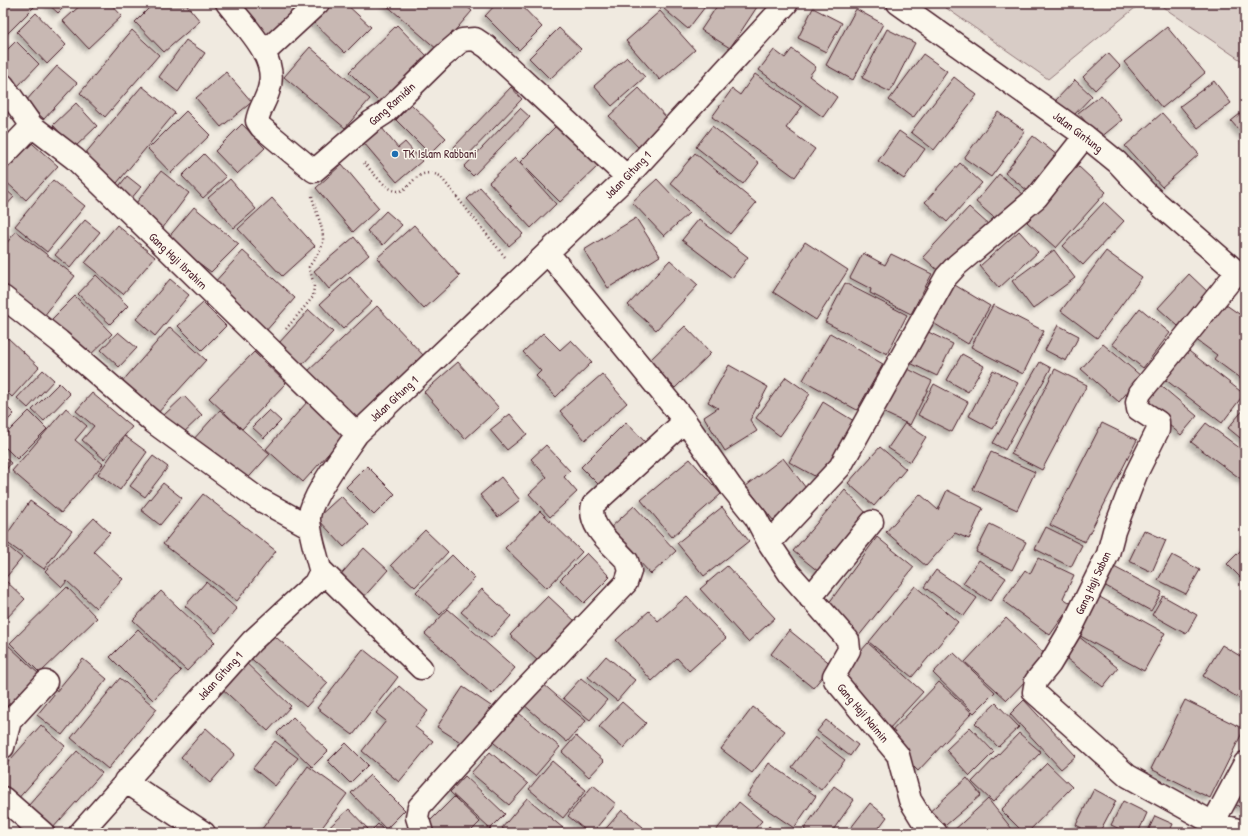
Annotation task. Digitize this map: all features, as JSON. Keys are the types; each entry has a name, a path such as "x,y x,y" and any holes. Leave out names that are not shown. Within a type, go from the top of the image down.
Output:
{"street":[{"path":"228,3 264,53 272,74 269,90 258,112 257,121 261,127 314,171"},
{"path":"264,53 318,3"},
{"name":"Jalan Gitung 1","path":"80,833 252,641 315,583 320,573 320,569 310,527 309,519 312,507 324,484 357,434 627,177 787,3"},
{"name":"Jalan Gintung","path":"898,3 1085,136 1117,162 1147,194 1241,274"},
{"name":"Gang Ramidin","path":"314,171 345,144 385,113 442,57 462,40 475,39 487,46 627,177"},
{"name":"Gang Haji Ibrahim","path":"3,85 32,126 75,159 269,350 357,434"},
{"path":"3,156 32,126"},
{"path":"769,543 840,467 946,277 957,265 1037,197 1085,136"},
{"path":"548,253 685,421 731,487 756,518 769,543 789,572 810,598 872,522"},
{"name":"Gang Haji Saban","path":"1213,823 1128,776 1034,692 1036,681 1050,664 1072,627 1108,554 1114,531 1136,474 1158,430 1158,422 1141,413 1136,406 1140,393 1241,274"},
{"path":"3,297 59,341 153,422 256,498 310,527"},
{"path":"422,833 417,817 419,807 521,693 626,582 630,567 627,561 595,524 592,514 593,505 685,421"},
{"path":"320,569 421,668"},
{"name":"Gang Haji Naimin","path":"810,598 848,640 849,650 834,676 835,680 898,755 910,800 921,818 936,833"},
{"path":"3,747 7,717 46,682"},
{"path":"1245,763 1213,823 1245,832"},
{"path":"125,781 204,833"},
{"path":"3,798 43,833"}],"path":[{"path":"345,144 391,189 400,191 406,188 419,174 430,172 440,176 522,278"},
{"path":"269,350 313,297 314,285 309,267 323,243 320,223 314,209 312,196 314,171"}],"shaded area":[{"path":"939,3 1141,3 1048,79"},
{"path":"1157,3 1245,3 1245,63"}],"building":[{"path":"3,3 34,3 36,5 3,38"},
{"path":"47,3 68,3 58,13"},
{"path":"83,3 110,3 122,16 88,48 63,21"},
{"path":"154,3 185,3 200,21 164,52 135,22"},
{"path":"243,3 311,3 268,44 236,10"},
{"path":"327,3 345,3 371,27 345,53 311,20"},
{"path":"384,3 463,3 472,11 438,50"},
{"path":"497,3 519,3 542,27 519,50 485,16"},
{"path":"669,3 708,3 688,29 664,9"},
{"path":"719,3 751,3 757,7 730,48 701,30"},
{"path":"813,8 842,23 826,52 798,38"},
{"path":"856,9 883,24 853,80 826,65"},
{"path":"660,11 695,50 660,80 626,41"},
{"path":"36,13 66,45 47,64 17,32"},
{"path":"397,25 430,59 383,106 349,72"},
{"path":"1167,27 1205,73 1162,108 1124,62"},
{"path":"559,28 581,49 550,79 529,58"},
{"path":"887,29 915,43 890,92 862,78"},
{"path":"132,30 159,55 105,117 80,93"},
{"path":"186,40 205,53 178,92 159,77"},
{"path":"16,41 39,64 18,86 3,71 3,54"},
{"path":"310,47 370,99 345,128 284,77"},
{"path":"792,49 816,67 809,76 837,97 823,117 759,70 774,50 785,58"},
{"path":"1108,53 1120,66 1095,90 1083,77"},
{"path":"923,54 947,71 913,118 889,100"},
{"path":"627,57 645,77 612,106 594,86"},
{"path":"57,66 77,83 44,119 25,102"},
{"path":"226,72 252,102 221,127 196,98"},
{"path":"755,74 802,107 786,128 815,149 795,177 712,117 732,89 740,95"},
{"path":"954,77 977,95 934,150 911,132"},
{"path":"1075,80 1092,96 1072,117 1055,101"},
{"path":"1214,81 1231,103 1198,128 1180,106"},
{"path":"142,86 175,113 117,183 84,155"},
{"path":"511,87 522,99 465,158 454,147"},
{"path":"639,88 668,119 638,147 609,116"},
{"path":"1101,95 1122,120 1100,138 1078,113"},
{"path":"76,103 97,126 74,148 53,125"},
{"path":"411,104 446,138 430,154 396,120"},
{"path":"520,108 530,117 473,176 464,167"},
{"path":"1245,110 1245,137 1231,121"},
{"path":"186,111 210,135 171,173 148,149"},
{"path":"998,112 1025,131 991,177 964,158"},
{"path":"1162,113 1199,154 1162,187 1125,146"},
{"path":"242,124 265,148 237,174 215,151"},
{"path":"557,125 598,166 560,202 520,162"},
{"path":"712,126 759,163 743,184 696,147"},
{"name":"TK Islam Rabbani","path":"382,128 398,148 405,142 422,161 397,182 364,143"},
{"path":"899,131 925,149 904,179 878,161"},
{"path":"1033,136 1057,155 1028,191 1005,173"},
{"path":"25,137 58,166 26,200 3,179 3,162"},
{"path":"695,153 756,203 730,234 670,183"},
{"path":"204,154 226,177 203,198 182,176"},
{"path":"515,158 556,204 531,228 489,182"},
{"path":"960,163 982,183 947,222 925,202"},
{"path":"342,164 379,208 353,232 316,188"},
{"path":"1078,166 1106,192 1056,248 1027,222"},
{"path":"161,171 189,193 162,229 133,207"},
{"path":"999,174 1023,194 999,222 976,202"},
{"path":"127,176 141,187 130,200 117,189"},
{"path":"230,179 256,209 234,228 208,198"},
{"path":"657,179 689,213 664,236 632,202"},
{"path":"53,180 85,206 47,252 15,226"},
{"path":"3,187 14,197 3,209"},
{"path":"480,187 523,234 509,246 467,199"},
{"path":"272,198 315,246 282,276 238,229"},
{"path":"1104,202 1124,221 1083,265 1063,246"},
{"path":"194,207 239,244 211,272 167,239"},
{"path":"969,207 989,225 943,275 923,257"},
{"path":"386,211 402,225 383,245 367,231"},
{"path":"636,218 660,256 608,288 584,250"},
{"path":"699,219 748,257 732,278 682,240"},
{"path":"85,220 100,232 70,268 55,255"},
{"path":"117,225 155,257 123,294 85,263"},
{"path":"414,225 460,276 424,309 377,258"},
{"path":"16,231 75,276 44,316 3,285 3,248"},
{"path":"1019,231 1038,252 999,288 980,266"},
{"path":"354,237 369,255 329,289 314,271"},
{"path":"805,242 848,270 816,320 773,292"},
{"path":"1054,250 1075,278 1033,309 1012,281"},
{"path":"243,251 295,298 265,332 212,285"},
{"path":"1106,251 1142,277 1097,338 1061,311"},
{"path":"863,253 885,265 891,254 932,274 911,314 870,293 871,289 850,278"},
{"path":"670,260 698,285 656,330 628,305"},
{"path":"1189,274 1209,293 1178,326 1158,308"},
{"path":"96,275 128,306 110,324 78,294"},
{"path":"350,277 372,302 343,329 320,304"},
{"path":"170,279 189,295 155,336 136,319"},
{"path":"948,281 990,306 968,344 925,318"},
{"path":"845,283 907,315 887,354 825,322"},
{"path":"75,296 112,334 85,360 49,322"},
{"path":"1219,300 1245,318 1245,382 1214,359 1217,355 1191,336"},
{"path":"203,303 226,326 202,350 178,326"},
{"path":"993,305 1044,331 1023,374 971,347"},
{"path":"377,306 425,357 354,423 306,373"},
{"path":"1140,308 1170,333 1143,368 1112,344"},
{"path":"309,310 333,332 301,366 278,344"},
{"path":"1058,325 1079,336 1066,361 1045,350"},
{"path":"685,326 711,353 675,388 649,361"},
{"path":"170,327 206,360 156,415 120,384"},
{"path":"918,327 953,344 937,376 902,359"},
{"path":"118,332 137,348 119,367 101,350"},
{"path":"543,333 560,350 571,340 592,362 556,397 536,376 541,371 523,352"},
{"path":"830,333 883,364 857,410 803,380"},
{"path":"8,338 39,367 12,397 3,388 3,343"},
{"path":"1103,344 1141,376 1119,402 1081,369"},
{"path":"1185,348 1244,394 1222,423 1162,377"},
{"path":"254,352 286,383 242,429 209,398"},
{"path":"962,354 984,366 968,392 947,380"},
{"path":"458,362 499,408 465,439 424,392"},
{"path":"1040,362 1051,368 1005,450 993,443"},
{"path":"898,364 932,381 910,425 876,409"},
{"path":"729,365 768,387 750,420 757,431 725,451 704,417 718,408 708,402"},
{"path":"1055,369 1087,385 1042,470 1011,454"},
{"path":"43,370 54,380 28,408 17,398"},
{"path":"993,370 1018,383 993,429 969,416"},
{"path":"602,374 627,403 585,440 560,411"},
{"path":"786,377 810,394 780,436 756,418"},
{"path":"59,383 70,394 44,421 32,410"},
{"path":"934,384 968,402 952,432 918,415"},
{"path":"1159,384 1197,416 1181,435 1143,403"},
{"path":"92,393 132,427 104,459 82,440 94,426 76,411"},
{"path":"184,396 202,415 181,435 163,416"},
{"path":"307,402 345,435 303,482 266,449"},
{"path":"823,402 854,421 820,479 789,462"},
{"path":"3,403 14,414 3,425"},
{"path":"66,408 87,426 75,440 103,464 61,513 12,471"},
{"path":"1245,408 1245,442 1228,428"},
{"path":"220,410 270,454 242,485 192,441"},
{"path":"269,410 281,421 264,438 252,427"},
{"path":"29,411 47,429 17,459 3,445 3,437"},
{"path":"510,414 527,434 507,450 490,430"},
{"path":"626,422 646,443 601,487 581,467"},
{"path":"905,423 926,437 910,462 888,448"},
{"path":"1102,423 1137,440 1085,542 1050,525"},
{"path":"1206,423 1245,452 1245,482 1191,442"},
{"path":"125,436 147,452 120,490 98,474"},
{"path":"546,445 570,471 564,477 577,492 550,517 529,494 547,477 531,459"},
{"path":"880,447 906,469 874,506 848,483"},
{"path":"991,452 1035,472 1017,510 973,489"},
{"path":"3,456 11,463 3,474"},
{"path":"153,456 168,467 145,497 130,486"},
{"path":"783,458 809,492 773,520 746,486"},
{"path":"690,459 721,494 672,537 641,500"},
{"path":"367,466 395,494 374,515 346,487"},
{"path":"501,477 520,500 498,517 480,495"},
{"path":"163,483 182,498 160,525 141,510"},
{"path":"845,490 868,515 819,572 793,551"},
{"path":"947,490 983,508 969,539 955,533 926,566 886,532 920,494 938,510"},
{"path":"203,494 276,551 237,601 163,544"},
{"path":"341,496 368,525 344,547 317,518"},
{"path":"30,501 72,531 44,569 3,540"},
{"path":"634,506 676,551 651,574 609,529"},
{"path":"722,507 749,541 704,576 677,543"},
{"path":"540,511 582,552 547,588 505,548"},
{"path":"94,518 110,533 93,551 123,579 96,608 67,581 62,587 45,571"},
{"path":"990,524 1026,542 1012,570 976,552"},
{"path":"1046,527 1082,545 1071,567 1035,549"},
{"path":"425,530 448,552 415,587 391,565"},
{"path":"1144,530 1166,540 1152,572 1129,561"},
{"path":"877,537 914,567 858,637 826,607"},
{"path":"3,542 22,558 3,581"},
{"path":"1245,546 1245,582 1227,564"},
{"path":"364,548 388,570 361,600 337,579"},
{"path":"587,553 610,577 584,603 560,580"},
{"path":"452,555 475,578 440,615 416,592"},
{"path":"1172,555 1200,570 1186,594 1158,580"},
{"path":"1038,558 1074,575 1063,598 1072,604 1050,635 1003,601 1025,570 1030,574"},
{"path":"979,560 1006,578 990,601 963,583"},
{"path":"727,566 775,618 748,642 700,589"},
{"path":"1114,567 1162,592 1151,611 1104,585"},
{"path":"936,570 977,598 964,616 924,587"},
{"path":"6,581 25,599 3,622 3,583"},
{"path":"206,582 237,609 216,633 185,606"},
{"path":"915,586 958,622 912,677 869,642"},
{"path":"67,587 97,618 40,673 10,643"},
{"path":"482,589 511,616 491,638 461,612"},
{"path":"161,591 215,642 187,671 133,620"},
{"path":"1096,595 1165,633 1144,671 1075,633"},
{"path":"548,596 576,622 538,661 510,635"},
{"path":"687,596 726,638 689,671 677,658 652,681 616,640 649,611 658,621"},
{"path":"1163,596 1197,615 1186,634 1152,615"},
{"path":"448,609 515,668 492,694 425,634"},
{"path":"1006,618 1048,657 1007,700 965,662"},
{"path":"138,629 181,671 153,700 110,657"},
{"path":"268,630 328,683 306,707 246,654"},
{"path":"789,630 832,665 813,688 771,654"},
{"path":"1078,636 1118,668 1103,687 1062,655"},
{"path":"868,643 923,692 888,730 836,679"},
{"path":"7,644 42,677 8,711 3,706 3,648"},
{"path":"1222,645 1245,659 1245,702 1203,676"},
{"path":"363,649 398,677 353,735 317,708"},
{"path":"953,652 995,692 974,713 933,673"},
{"path":"606,656 635,680 617,701 588,677"},
{"path":"241,658 291,706 268,731 217,684"},
{"path":"83,659 107,679 62,735 37,715"},
{"path":"120,678 157,709 108,769 71,738"},
{"path":"581,678 607,700 590,720 563,698"},
{"path":"939,682 972,713 918,771 885,738"},
{"path":"542,683 586,721 567,742 523,704"},
{"path":"399,686 428,711 415,727 433,741 399,782 362,751 386,721 376,713"},
{"path":"463,687 491,706 465,745 437,727"},
{"path":"1024,700 1076,756 1061,769 1010,714"},
{"path":"1185,700 1244,729 1210,798 1151,769"},
{"path":"622,702 646,723 623,748 599,727"},
{"path":"996,703 1019,727 998,747 975,723"},
{"path":"753,707 785,731 752,773 721,749"},
{"path":"514,709 560,747 535,776 489,739"},
{"path":"293,717 328,751 312,767 277,733"},
{"path":"826,720 858,745 850,756 817,731"},
{"path":"41,725 65,746 15,802 3,792 3,768"},
{"path":"970,727 994,752 970,776 946,750"},
{"path":"206,728 235,754 210,783 181,757"},
{"path":"1019,733 1041,752 993,802 972,782"},
{"path":"576,736 604,761 589,777 562,752"},
{"path":"815,737 845,760 821,790 792,767"},
{"path":"275,741 298,758 275,786 253,768"},
{"path":"346,743 368,765 350,783 328,761"},
{"path":"77,751 102,773 52,829 28,806"},
{"path":"490,752 528,784 509,805 471,773"},
{"path":"552,761 586,790 563,818 529,789"},
{"path":"769,763 816,796 794,828 747,796"},
{"path":"1047,763 1072,787 1027,833 1024,833 1001,810"},
{"path":"308,766 347,794 318,833 259,833"},
{"path":"370,775 405,810 386,829 351,793"},
{"path":"465,776 505,814 490,829 450,792"},
{"path":"967,778 981,795 939,831 926,815"},
{"path":"1245,781 1245,810 1233,803"},
{"path":"593,785 616,804 592,833 589,833 568,816"},
{"path":"834,786 854,800 831,833 810,833 804,829"},
{"path":"1094,789 1116,801 1099,833 1091,833 1076,825"},
{"path":"454,797 480,822 469,833 432,833 425,826"},
{"path":"527,798 569,833 509,833 502,828"},
{"path":"988,799 1012,829 1007,833 951,833"},
{"path":"1123,801 1147,813 1138,833 1128,833 1111,825"},
{"path":"739,802 762,821 751,833 714,833"},
{"path":"870,803 887,817 875,833 847,833"},
{"path":"349,809 368,829 364,833 323,833"},
{"path":"622,810 643,827 638,833 602,833"},
{"path":"1155,816 1173,824 1169,833 1147,833"},
{"path":"378,824 386,833 369,833"},
{"path":"769,826 777,833 763,833"}],"place":[{"name":"TK Islam Rabbani","path":"395,154"}]}
